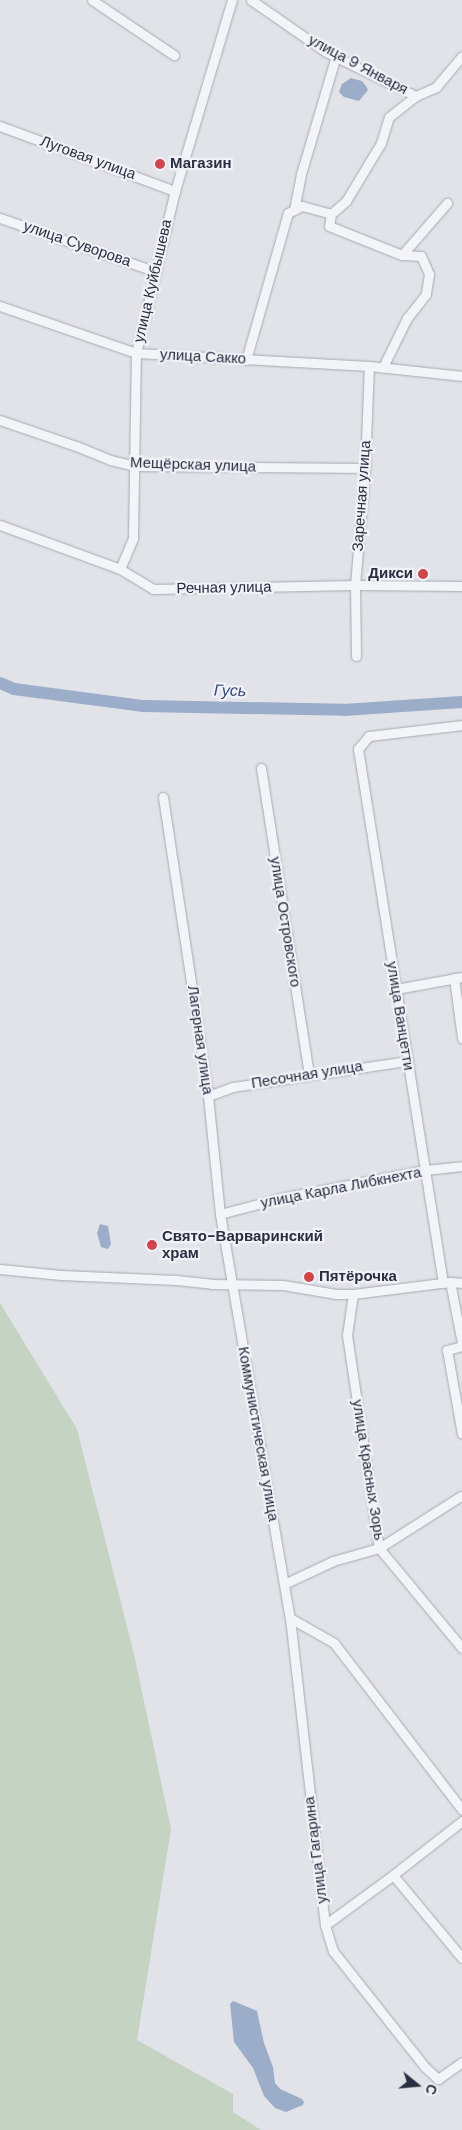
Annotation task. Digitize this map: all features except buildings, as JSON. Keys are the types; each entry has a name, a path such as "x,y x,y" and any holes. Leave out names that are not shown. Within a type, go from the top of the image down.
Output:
{"street":[{"path":"92,0 174,54"},
{"name":"улица Куйбышева","path":"120,569 133,539 136,466 136,353 154,271 175,191 232,0"},
{"name":"улица 9 Января","path":"252,0 336,56 416,96"},
{"path":"294,210 301,174 336,56"},
{"path":"383,367 407,318 426,294 429,274 421,256 402,255 329,226 331,214 346,201 381,143 389,117 416,96 436,87 462,56"},
{"name":"Луговая улица","path":"0,126 175,191"},
{"path":"402,255 447,203"},
{"path":"246,360 288,213 302,206 331,214"},
{"name":"улица Суворова","path":"0,218 154,271"},
{"name":"улица Сакко","path":"0,306 136,353 369,366 462,376"},
{"name":"Заречная улица","path":"356,656 355,585 365,468 369,366"},
{"name":"Мещёрская улица","path":"0,420 76,446 110,460 136,466 365,468"},
{"name":"Речная улица","path":"0,525 120,569 153,589 355,585 462,586"},
{"name":"улица Ванцетти","path":"462,725 369,736 358,749 425,1170 447,1282 462,1344"},
{"name":"улица Островского","path":"261,768 309,1075"},
{"name":"Лагерная улица","path":"163,797 208,1096 220,1214 232,1284"},
{"path":"396,989 458,978 462,1038"},
{"name":"Песочная улица","path":"208,1096 232,1087 408,1061"},
{"name":"улица Карла Либкнехта","path":"220,1214 281,1198 425,1170 462,1166"},
{"path":"0,1269 61,1275 176,1280 212,1284 283,1285 352,1294 447,1282 462,1283"},
{"name":"Коммунистическая улица","path":"232,1284 284,1584"},
{"name":"улица Красных Зорь","path":"352,1294 347,1335 379,1548 462,1648"},
{"path":"462,1344 447,1350 462,1434"},
{"path":"284,1584 333,1561 379,1548 462,1495"},
{"name":"улица Гагарина","path":"284,1584 290,1618 325,1925 334,1951 425,2067 438,2079 462,2062"},
{"path":"290,1618 334,1643 462,1810"},
{"path":"325,1925 462,1821"},
{"path":"393,1875 462,1958"}],"green space":[{"path":"0,1303 77,1429 134,1654 171,1829 137,2040 233,2094 233,2112 261,2130 0,2130"}],"water":[{"path":"351,78 362,81 368,90 359,101 344,97 339,92 342,84"},
{"path":"100,1224 108,1226 111,1244 108,1249 101,1247 97,1233"},
{"path":"233,2001 257,2011 264,2043 273,2067 275,2083 280,2089 302,2099 303,2105 286,2112 275,2108 264,2096 253,2068 234,2042 230,2004"}],"waterway":[{"name":"Гусь","path":"0,683 14,689 144,706 344,710 462,702"}],"place":[{"name":"Магазин","path":"160,164"},
{"name":"Дикси","path":"423,574"},
{"name":"Свято-Варваринский храм","path":"152,1245"},
{"name":"Пятёрочка","path":"309,1277"}]}
